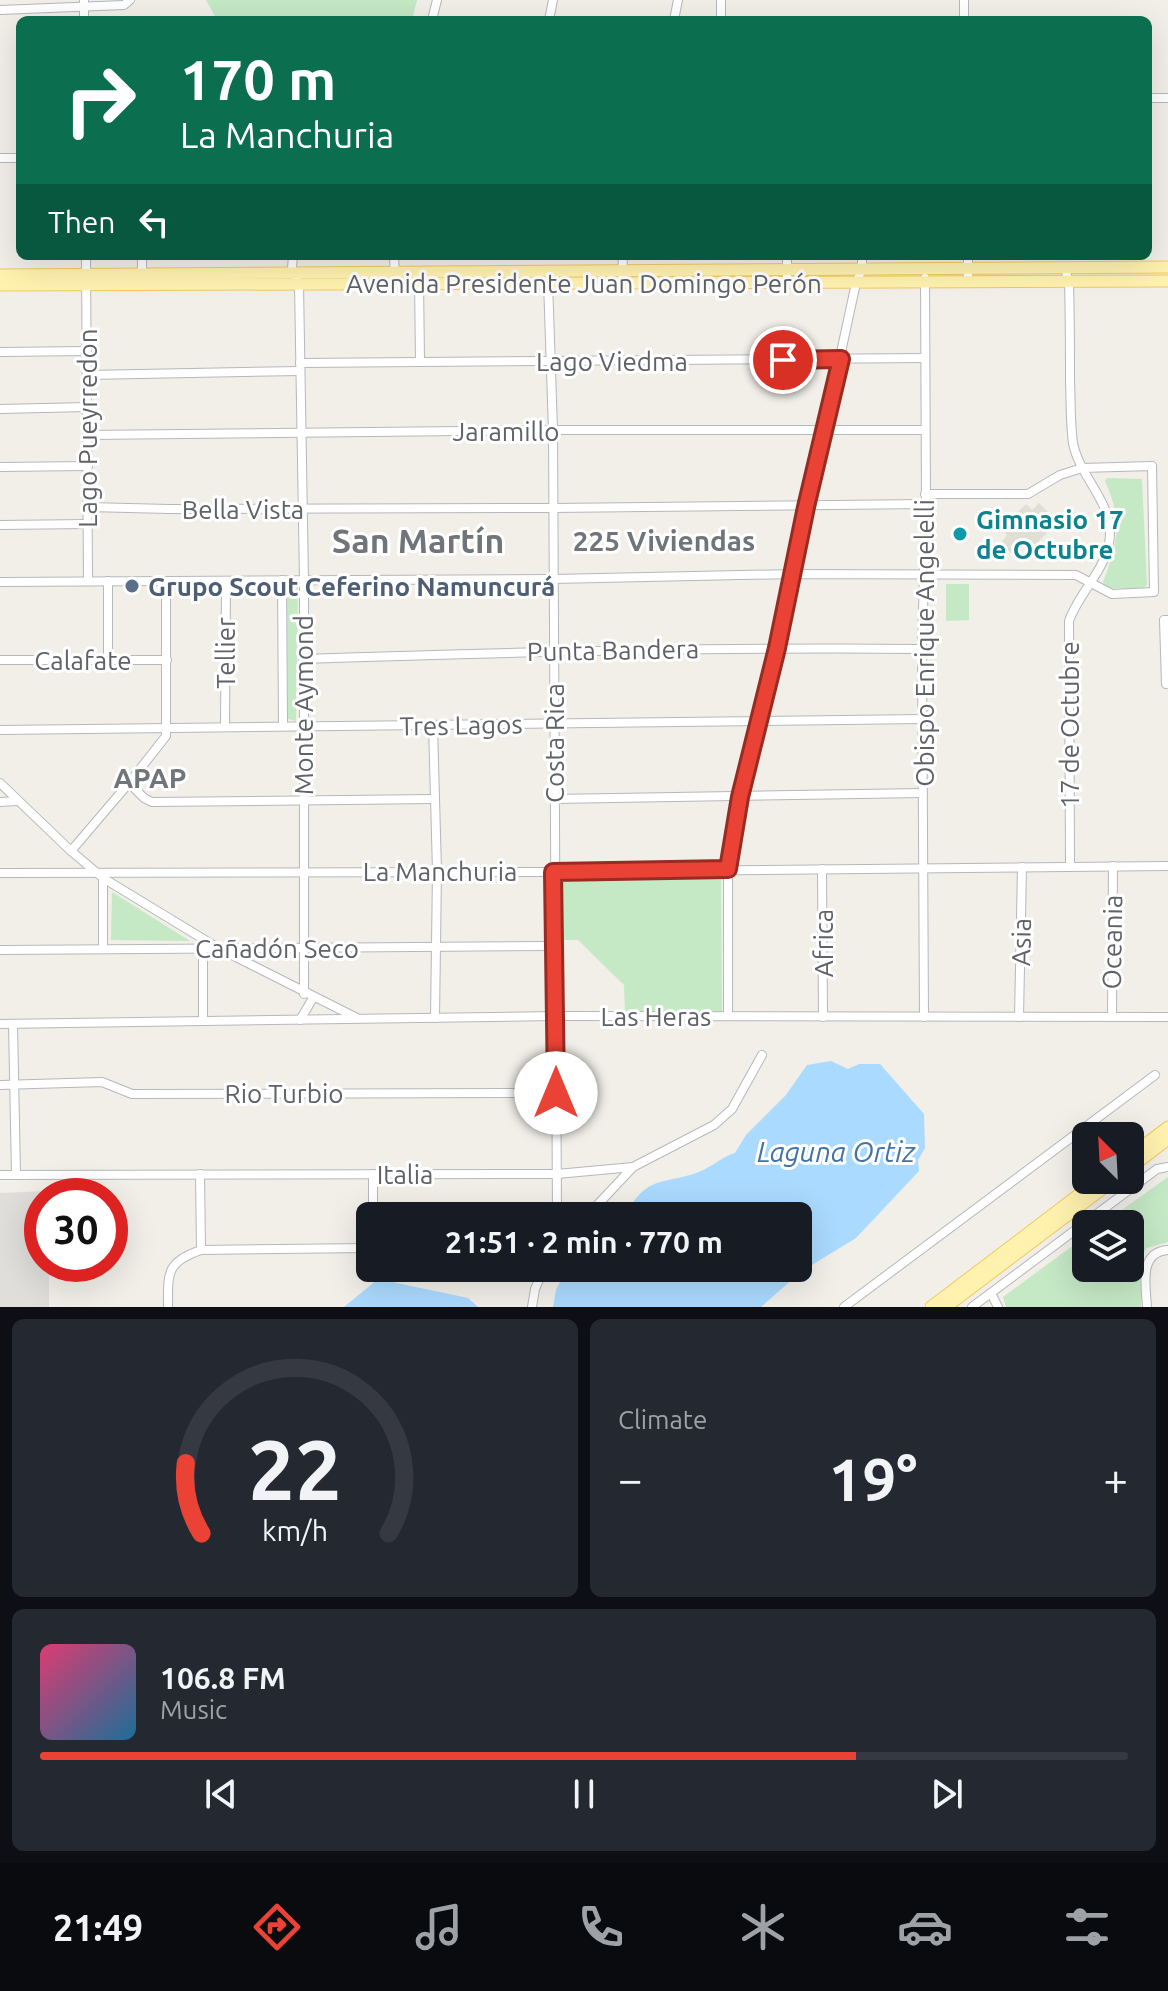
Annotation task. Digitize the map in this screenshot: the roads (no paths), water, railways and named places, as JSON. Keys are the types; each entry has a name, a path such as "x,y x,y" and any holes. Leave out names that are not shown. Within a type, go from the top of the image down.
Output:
{"main road":[{"name":"Avenida Presidente Juan Domingo Perón","path":"548,277 624,270 787,269 862,262 924,269 968,262 1065,268 1168,267"},
{"name":"Avenida Presidente Juan Domingo Perón","path":"0,275 86,280 548,277 621,283 1168,281"},
{"name":"Avenida Presidente Juan Domingo Perón","path":"0,285 142,275 297,279"},
{"path":"1144,1145 1168,1127"},
{"path":"1144,1157 1168,1139"},
{"path":"931,1307 1080,1194"},
{"path":"946,1307 1095,1194"}],"street":[{"path":"0,10 87,2 124,5 130,0"},
{"name":"Lago Pueyrredon","path":"86,260 88,581"},
{"path":"142,260 142,275"},
{"name":"Monte Aymond","path":"293,260 292,268 297,279 300,367 304,580 303,872 309,996"},
{"path":"394,260 396,277"},
{"path":"621,283 623,260"},
{"path":"787,260 787,283"},
{"path":"728,1016 728,869 740,797 777,648 862,262"},
{"path":"968,262 968,282"},
{"name":"17 de Octubre","path":"1065,268 1069,283 1074,444 1082,468 1104,508 1110,532 1109,543 1093,582 1075,606 1068,634 1070,866"},
{"name":"Obispo Enrique Angelelli","path":"924,269 924,1017"},
{"path":"420,277 420,362"},
{"name":"Costa Rica","path":"548,277 553,430 557,1202"},
{"path":"0,352 87,351"},
{"name":"Lago Viedma","path":"87,375 420,362 925,358"},
{"path":"0,409 87,407"},
{"name":"Jaramillo","path":"87,435 925,430"},
{"path":"0,467 88,466"},
{"name":"Bella Vista","path":"88,507 806,507 1028,494 1060,475 1082,468 1152,466 1154,592 1112,594 1093,582"},
{"path":"0,525 88,524"},
{"path":"0,582 924,574 1076,575 1093,582"},
{"path":"282,580 283,725"},
{"path":"108,581 108,660"},
{"path":"71,851 164,741 167,727 166,581"},
{"name":"Tellier","path":"225,726 226,581"},
{"path":"1166,684 1164,620 1168,620"},
{"name":"Punta Bandera","path":"303,659 554,650 922,649"},
{"name":"Calafate","path":"0,660 167,660"},
{"name":"Tres Lagos","path":"0,730 923,719"},
{"path":"433,725 437,871 435,1018"},
{"path":"0,783 99,875 218,948 361,1020"},
{"path":"129,783 152,802 434,799"},
{"path":"554,799 923,793"},
{"path":"0,802 17,801"},
{"name":"Oceania","path":"1112,1017 1113,866"},
{"name":"La Manchuria","path":"0,873 99,875 1168,866"},
{"name":"Asia","path":"1019,1017 1022,867"},
{"name":"Africa","path":"822,869 823,1017"},
{"path":"99,875 103,949"},
{"name":"Cañadón Seco","path":"0,950 554,946"},
{"path":"203,948 203,1020"},
{"path":"300,1020 309,996"},
{"name":"Las Heras","path":"0,1024 556,1016 1168,1017"},
{"path":"13,1024 16,1175"},
{"name":"Italia","path":"0,1175 557,1174 633,1167 723,1118 742,1093 762,1055"},
{"path":"844,1307 1155,1075"},
{"name":"Rio Turbio","path":"0,1085 102,1082 132,1094 556,1093"},
{"path":"600,1202 633,1167"},
{"path":"972,1307 1157,1169 1168,1167"},
{"path":"200,1174 201,1250"},
{"path":"373,1174 373,1202"},
{"path":"168,1307 171,1267 184,1256 201,1250 356,1248"},
{"path":"1147,1307 1146,1267 1154,1254 1168,1250"},
{"path":"532,1307 538,1282"},
{"path":"991,1293 998,1307"}],"water":[{"name":"Laguna Ortiz","path":"831,1061 848,1069 859,1064 880,1064 924,1114 925,1148 918,1160 919,1171 856,1238 812,1265 812,1202 633,1202 652,1185 694,1174 735,1153 746,1135 786,1095 807,1065"},
{"path":"374,1282 392,1282 468,1298 478,1307 344,1307"},
{"name":"Laguna Ortiz","path":"560,1282 789,1282 761,1307 553,1307"}],"place":[{"name":"Gimnasio 17 de Octubre","path":"960,534"},
{"name":"Grupo Scout Ceferino Namuncurá","path":"132,586"}],"district":[{"name":"San Martín","path":"418,540"},
{"name":"225 Viviendas","path":"664,540"},
{"name":"APAP","path":"150,777"}]}
